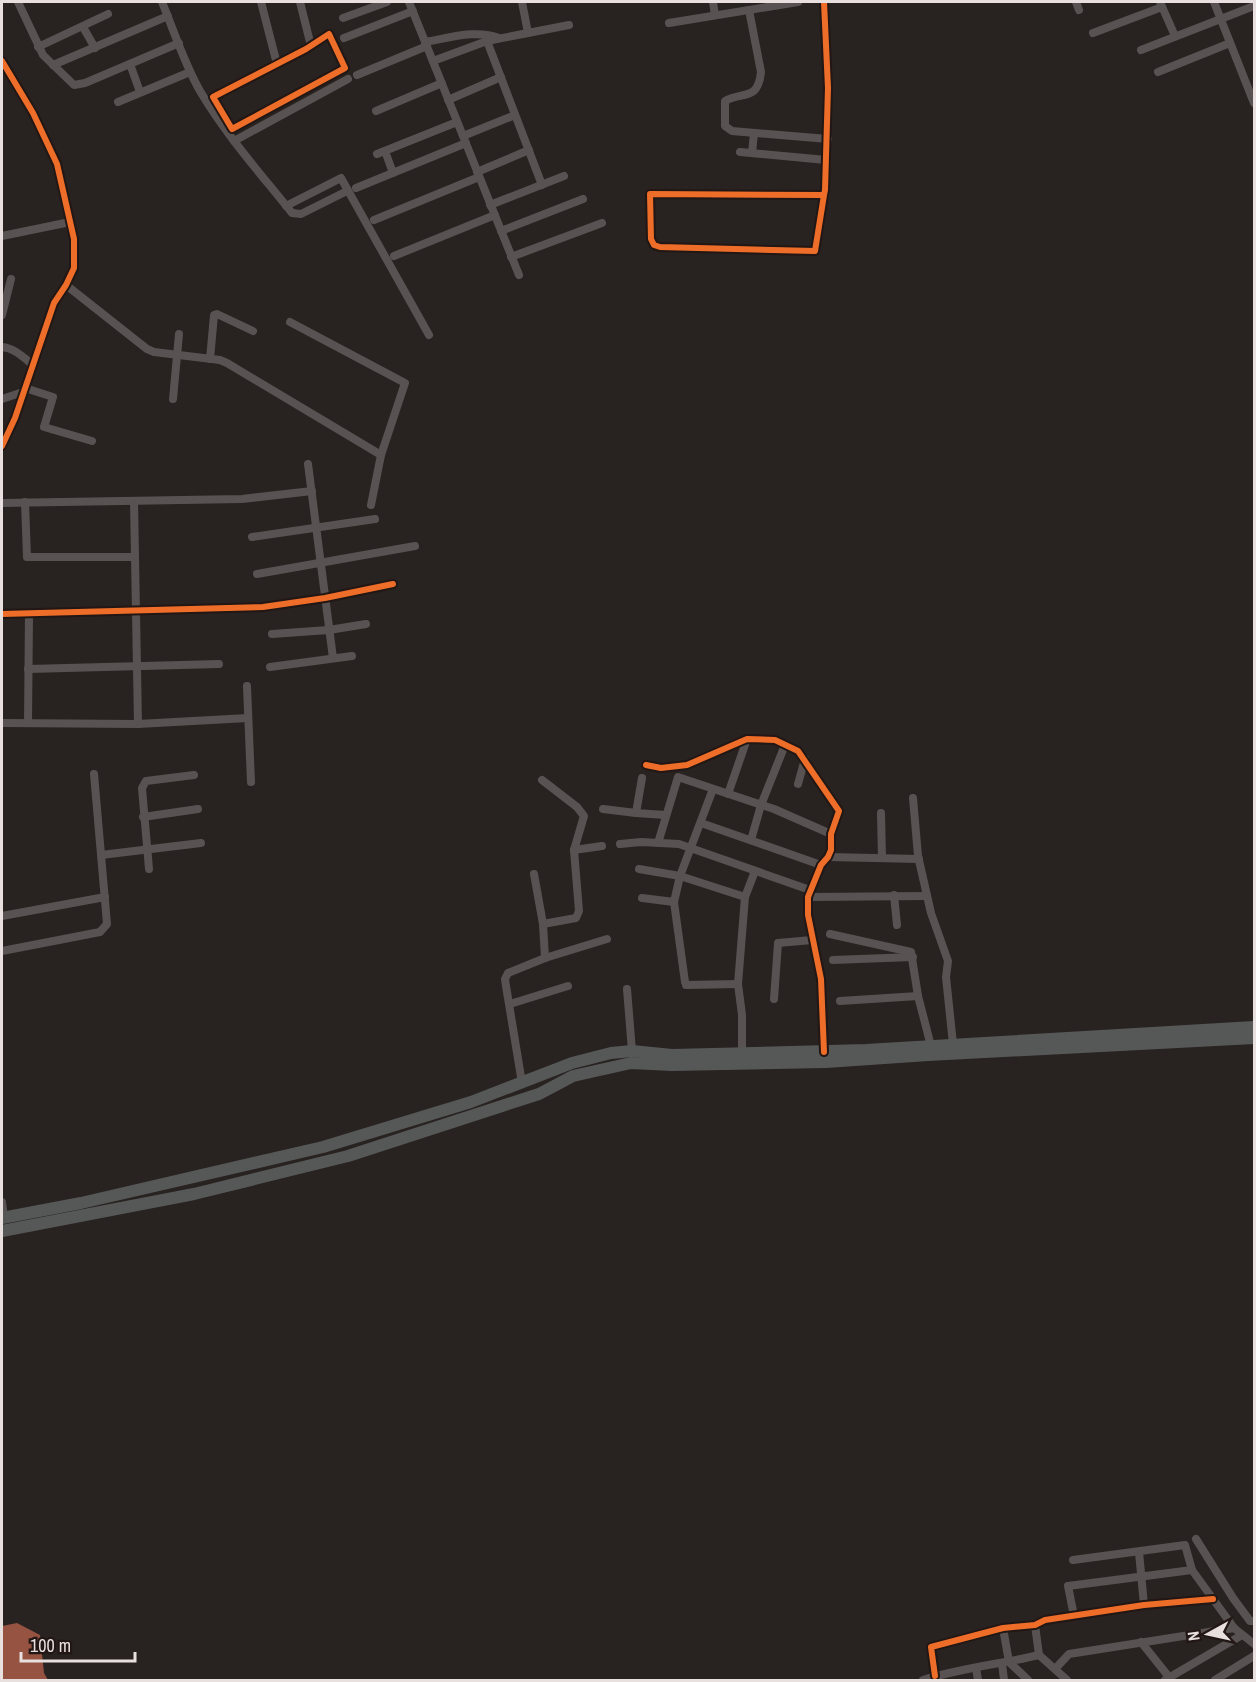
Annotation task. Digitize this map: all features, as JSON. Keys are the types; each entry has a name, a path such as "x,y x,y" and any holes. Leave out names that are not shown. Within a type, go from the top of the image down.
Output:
{"main road":[{"path":"2,1222 194,1194 348,1156 540,1094 583,1073 631,1063 672,1065 824,1052 1254,1027"},
{"path":"24,1220 81,1203 323,1147 471,1102 598,1056 632,1052 672,1055 742,1054 826,1062 1254,1038"}],"street":[{"path":"18,2 38,47 74,85 85,83 179,43"},
{"path":"162,2 200,92 234,141 292,213 298,214 393,173 515,115"},
{"path":"261,2 277,64"},
{"path":"300,2 310,46"},
{"path":"343,18 387,2"},
{"path":"409,2 519,275"},
{"path":"522,2 528,33"},
{"path":"713,2 715,15"},
{"path":"669,23 798,2"},
{"path":"824,2 828,139 824,195 815,251 660,247 654,245 651,239 650,194 824,195"},
{"path":"1214,2 1254,103"},
{"path":"1093,33 1161,4 1175,36"},
{"path":"1141,50 1254,6"},
{"path":"749,10 760,81 754,92 725,101 724,126 727,129 754,133 828,139"},
{"path":"344,38 413,11"},
{"path":"38,47 108,14"},
{"path":"53,65 168,16"},
{"path":"433,61 487,41 569,25"},
{"path":"83,27 95,48"},
{"path":"234,141 352,77 426,44 478,33 500,38"},
{"path":"330,34 345,68 232,129 213,97 277,64 330,34"},
{"path":"487,41 542,185"},
{"path":"1158,72 1230,43"},
{"path":"2,61 33,113 57,164 74,239 74,268 54,303 15,418 2,446"},
{"path":"130,64 140,92"},
{"path":"118,102 190,72"},
{"path":"448,100 501,77"},
{"path":"376,111 441,83"},
{"path":"393,173 381,153 457,122"},
{"path":"752,153 754,133"},
{"path":"374,220 529,150"},
{"path":"740,152 826,160"},
{"path":"490,204 564,176"},
{"path":"286,206 339,178 352,189 429,335"},
{"path":"501,231 583,199"},
{"path":"394,256 495,215"},
{"path":"2,236 70,222"},
{"path":"512,257 602,223"},
{"path":"2,315 11,279"},
{"path":"66,285 147,349 227,363 381,455"},
{"path":"210,359 214,315 217,314 253,331"},
{"path":"290,322 405,383 381,455 371,505"},
{"path":"173,399 179,334"},
{"path":"2,347 17,352 33,365"},
{"path":"2,399 24,390 53,397 44,427 92,441"},
{"path":"308,464 333,658"},
{"path":"2,503 242,499 312,491"},
{"path":"134,501 138,724"},
{"path":"25,502 27,557 135,557"},
{"path":"252,537 375,519"},
{"path":"257,574 415,546"},
{"path":"2,614 263,607 325,598 393,584"},
{"path":"28,723 29,613"},
{"path":"272,634 329,630 366,624"},
{"path":"270,667 352,656"},
{"path":"28,669 219,664"},
{"path":"247,686 251,782"},
{"path":"2,723 138,724 248,718"},
{"path":"728,794 747,739"},
{"path":"646,765 661,768 687,765 747,739 775,740 798,751 839,811 831,834 831,850 821,865 809,894 808,915 821,980 824,1052"},
{"path":"751,840 761,805 785,744"},
{"path":"798,784 805,759"},
{"path":"2,951 100,932 107,924 94,774"},
{"path":"149,869 143,817 141,788 143,783 194,775"},
{"path":"658,843 678,777 761,805 831,834"},
{"path":"636,813 642,778"},
{"path":"542,780 582,811 585,820 574,850 579,911 576,918 543,924"},
{"path":"713,789 680,876 674,902 685,983 738,984"},
{"path":"913,798 919,859 931,914 948,961 945,977 953,1044"},
{"path":"143,817 198,809"},
{"path":"603,809 665,815"},
{"path":"881,813 882,858"},
{"path":"701,823 821,865"},
{"path":"101,855 201,843"},
{"path":"620,844 679,844 755,871 809,894 927,896"},
{"path":"574,850 602,846"},
{"path":"828,857 919,859"},
{"path":"639,869 680,876 745,897"},
{"path":"742,1054 742,1015 738,984 745,897 755,871"},
{"path":"534,874 543,924 545,958"},
{"path":"894,895 897,925"},
{"path":"2,916 105,897"},
{"path":"642,898 674,902"},
{"path":"830,934 909,951 913,957 918,996 931,1046"},
{"path":"522,1083 505,979 508,973 545,958 607,939"},
{"path":"774,999 778,943 812,940"},
{"path":"833,960 913,957"},
{"path":"510,1004 568,986"},
{"path":"627,989 632,1052"},
{"path":"840,1001 918,996"},
{"path":"2,1202 2,1222"},
{"path":"1196,1539 1233,1598 1250,1622 1254,1621"},
{"path":"1073,1560 1185,1545 1192,1570 1234,1628 1254,1642"},
{"path":"1139,1551 1144,1605"},
{"path":"1074,1616 1068,1586 1192,1570"},
{"path":"1040,1655 959,1670 930,1679 931,1647 1003,1628 1035,1625 1045,1620 1144,1605 1213,1599"},
{"path":"1035,1625 1040,1655 1067,1680"},
{"path":"1003,1628 1006,1663 1004,1680"},
{"path":"1056,1669 1069,1654 1234,1628"},
{"path":"1141,1642 1167,1679 1242,1635"},
{"path":"1215,1680 1254,1656"},
{"path":"1006,1663 1028,1680"},
{"path":"976,1668 978,1680"},
{"path":"959,1670 961,1680"}],"shaded area":[{"path":"17,1623 40,1635 44,1673 48,1680 2,1680 2,1626"}],"cycle path":[{"path":"824,2 828,88 825,190 815,251 660,247 654,245 651,239 650,194 824,195"},
{"path":"329,34 345,68 232,129 213,97 306,49 329,34"},
{"path":"2,61 33,113 57,164 74,239 74,268 54,303 15,418 2,446"},
{"path":"2,614 263,607 325,598 393,584"},
{"path":"646,765 661,768 687,765 747,739 775,740 798,751 839,811 831,834 831,850 821,865 808,897 808,915 821,979 824,1052"},
{"path":"935,1676 931,1647 1003,1628 1035,1625 1045,1620 1144,1605 1213,1599"}]}
